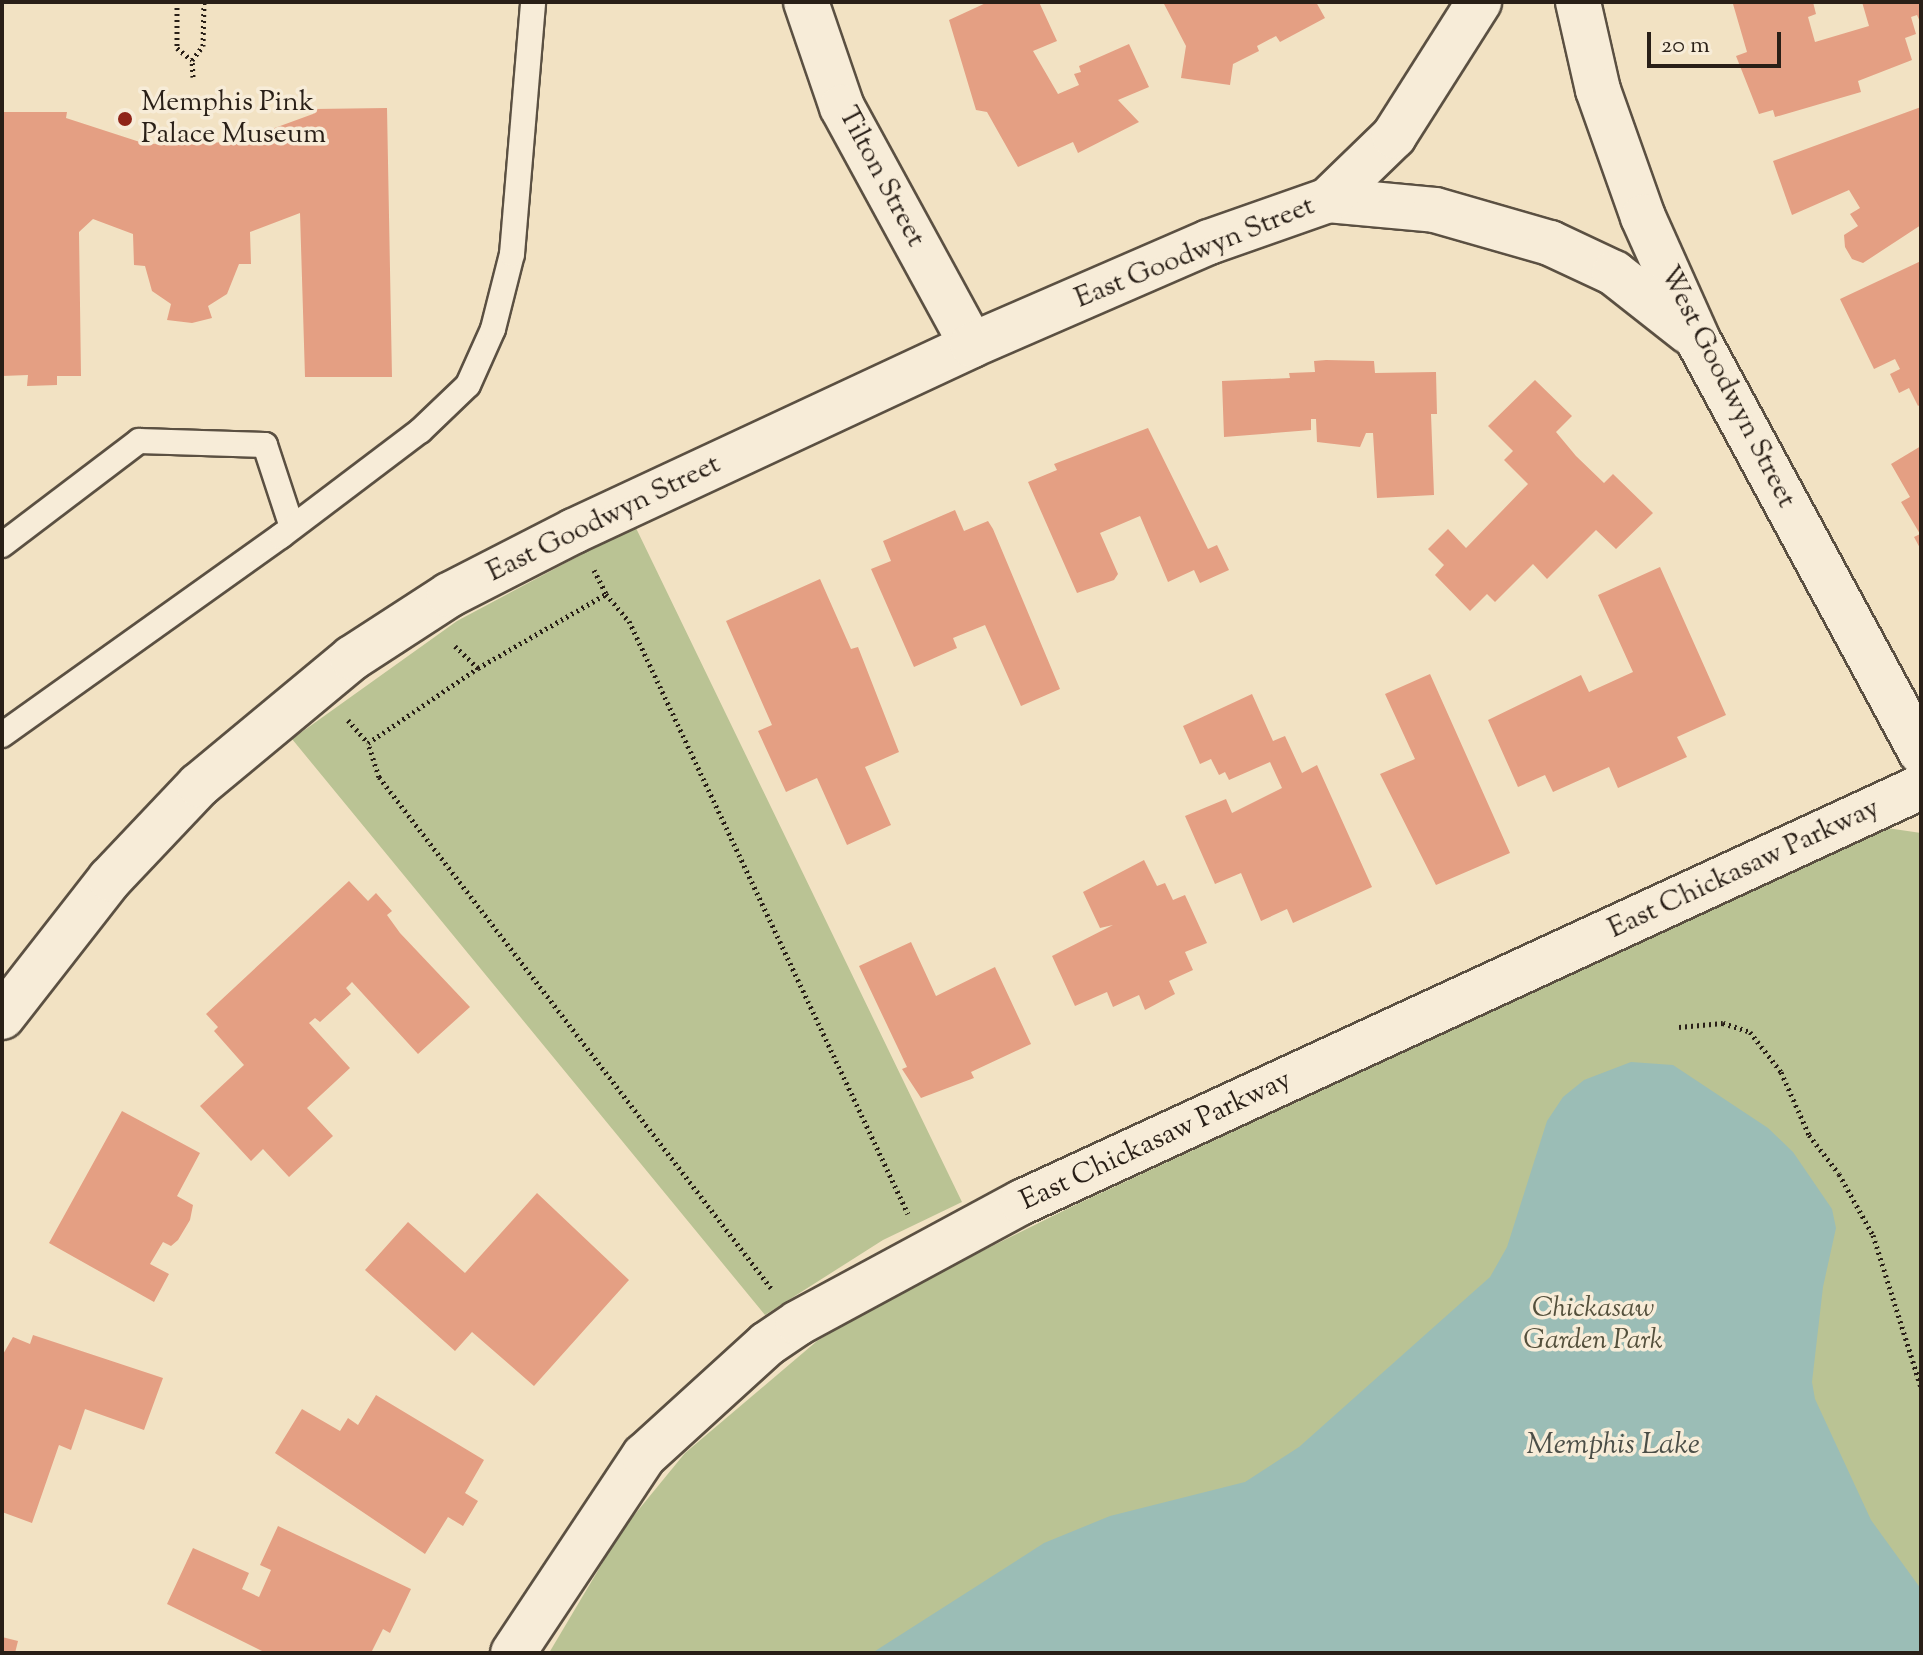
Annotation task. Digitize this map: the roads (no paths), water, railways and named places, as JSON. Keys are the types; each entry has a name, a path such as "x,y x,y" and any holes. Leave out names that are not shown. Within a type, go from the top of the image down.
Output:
{"street":[{"name":"Tilton Street","path":"806,2 842,107 972,345"},
{"name":"East Goodwyn Street","path":"2,1017 110,879 199,785 352,658 449,595 574,531 972,345 1209,242 1328,200 1394,136 1479,2"},
{"name":"West Goodwyn Street","path":"1578,2 1598,90 1638,203 1698,340 1921,753"},
{"name":"East Goodwyn Street","path":"1328,200 1435,210 1550,243 1614,273 1698,340"},
{"name":"East Chickasaw Parkway","path":"513,1653 644,1456 767,1344 798,1323 926,1251 1921,787"}],"lane":[{"path":"2,735 420,431 468,385 493,329 512,254 533,2"},
{"path":"2,545 139,441 265,445 286,496 292,527"}],"water":[{"name":"Memphis Lake","path":"1631,1062 1673,1065 1768,1128 1793,1152 1832,1209 1836,1228 1823,1287 1812,1382 1815,1399 1871,1520 1921,1589 1921,1653 872,1653 1044,1543 1110,1516 1245,1482 1299,1447 1490,1277 1507,1247 1547,1121 1563,1097 1584,1080"}],"place":[{"name":"Memphis Pink Palace Museum","path":"125,119"}],"park label":[{"name":"Chickasaw Garden Park","path":"1593,1325"}]}
